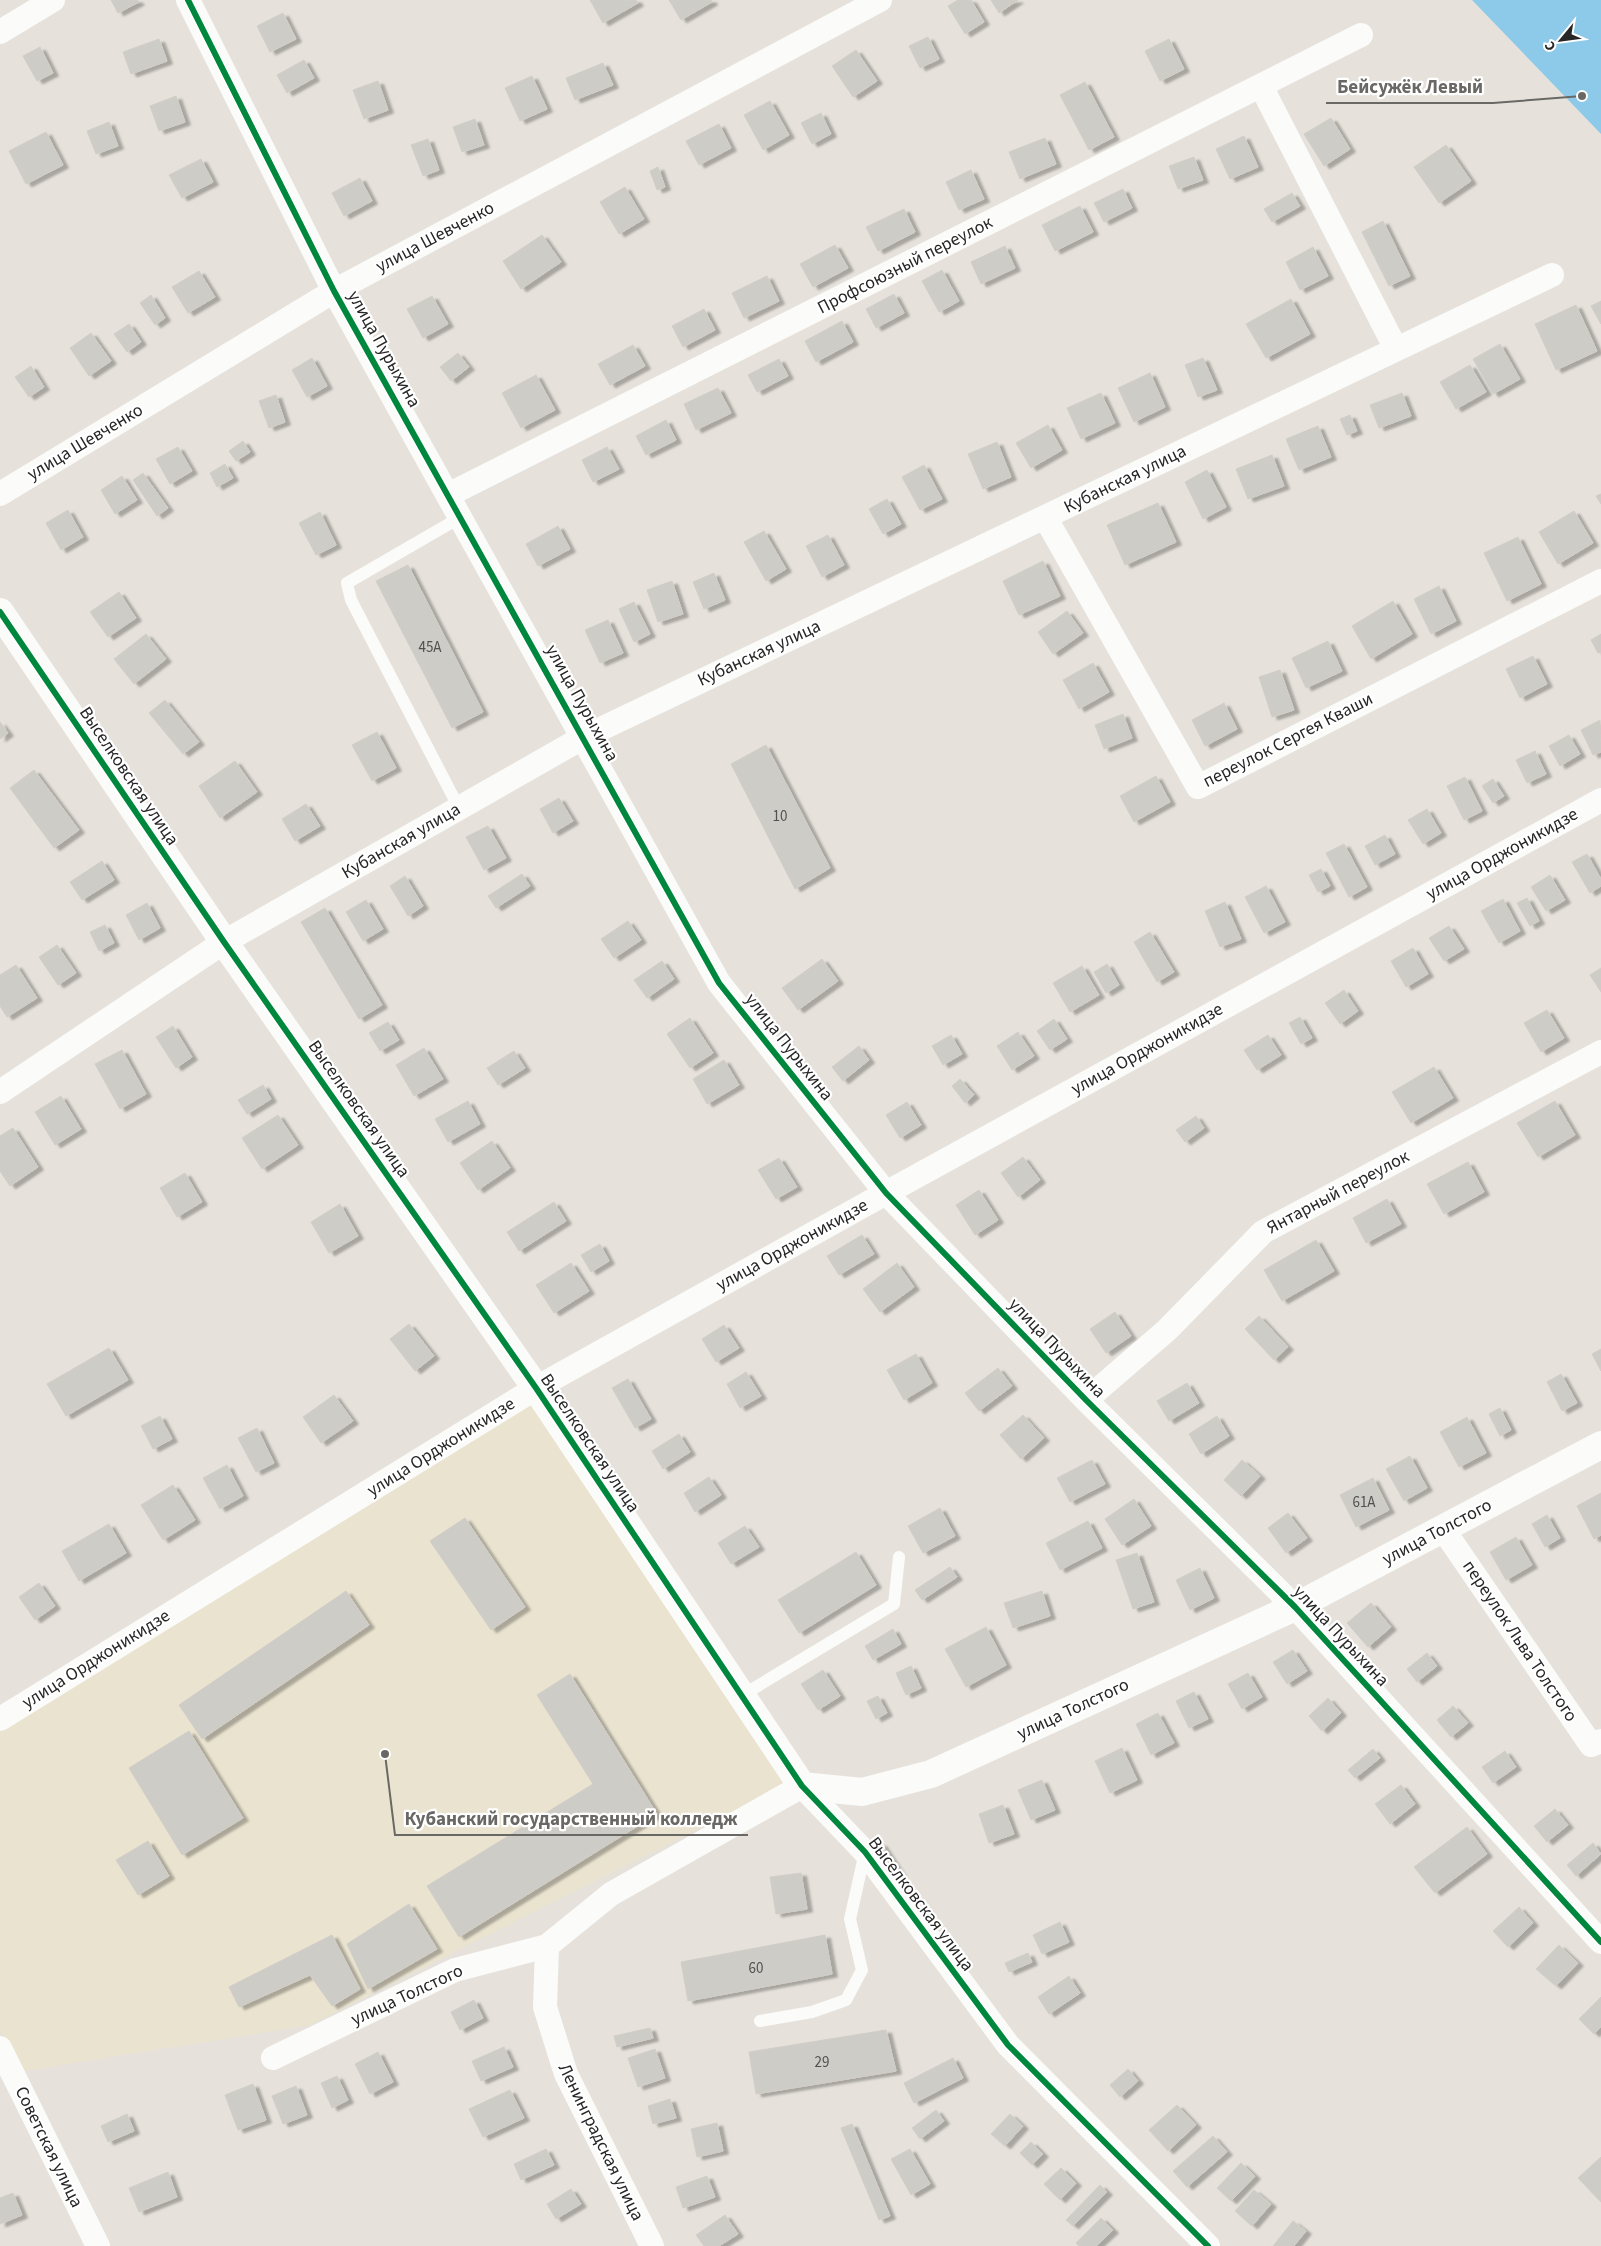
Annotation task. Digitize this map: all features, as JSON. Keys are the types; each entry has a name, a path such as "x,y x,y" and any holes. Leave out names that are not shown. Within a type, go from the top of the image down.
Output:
{"street":[{"path":"0,32 53,0"},
{"name":"улица Пурыхина","path":"188,0 334,291 719,982 886,1193 1086,1400 1295,1607 1601,1942"},
{"name":"улица Шевченко","path":"0,494 334,291 880,0"},
{"name":"Профсоюзный переулок","path":"448,495 1361,35"},
{"path":"1261,86 1396,350"},
{"name":"Кубанская улица","path":"0,1092 224,942 584,737 1552,275"},
{"name":"переулок Сергея Кваши","path":"1045,517 1198,787 1601,581"},
{"name":"Выселковская улица","path":"0,612 224,942 536,1388 802,1786 865,1852 1008,2045 1208,2246"},
{"name":"улица Орджоникидзе","path":"0,1719 536,1388 886,1193 1601,800"},
{"name":"Янтарный переулок","path":"1086,1400 1167,1330 1263,1232 1601,1052"},
{"name":"улица Толстого","path":"273,2058 455,1970 547,1946 611,1894 802,1786 862,1792 931,1774 1295,1607 1601,1445"},
{"name":"переулок Льва Толстого","path":"1443,1529 1591,1745 1601,1741"},
{"name":"Ленинградская улица","path":"547,1946 545,2007 566,2074 652,2246"},
{"name":"Советская улица","path":"0,2048 98,2246"}],"lane":[{"path":"459,808 351,600 347,583 461,517"},
{"path":"741,1696 894,1604 899,1557"},
{"path":"760,2021 812,2012 846,2000 862,1970 850,1919 865,1852"}],"shaded area":[{"path":"534,1399 790,1783 310,2025 24,2071 0,2031 0,1724"}],"water":[{"path":"1472,0 1601,0 1601,134"}],"building":[{"path":"111,0 137,0 139,2 118,13"},
{"path":"590,0 636,0 638,3 603,23"},
{"path":"669,0 711,0 712,2 681,20"},
{"path":"958,0 971,0 984,22 965,34 948,6"},
{"path":"991,0 1018,0 999,13"},
{"path":"283,13 296,39 270,52 257,26"},
{"path":"928,37 939,59 920,68 909,46"},
{"path":"159,39 167,61 131,74 123,52"},
{"path":"1169,39 1184,69 1160,81 1145,51"},
{"path":"40,47 53,73 37,81 23,56"},
{"path":"856,50 877,81 853,97 832,66"},
{"path":"304,60 314,78 287,93 277,75"},
{"path":"603,63 613,85 575,100 566,78"},
{"path":"532,76 547,109 520,121 505,88"},
{"path":"378,81 388,110 364,119 353,90"},
{"path":"1085,82 1114,137 1089,150 1060,95"},
{"path":"176,96 185,122 159,131 150,106"},
{"path":"770,101 789,135 763,150 744,115"},
{"path":"821,113 831,134 812,144 801,123"},
{"path":"1331,118 1350,149 1324,166 1304,134"},
{"path":"475,119 484,145 462,152 453,127"},
{"path":"109,122 118,146 96,154 87,131"},
{"path":"719,124 731,148 699,165 686,141"},
{"path":"46,132 63,165 26,184 9,151"},
{"path":"1244,136 1258,167 1230,179 1216,149"},
{"path":"1045,138 1056,164 1020,179 1009,152"},
{"path":"428,139 439,170 423,176 411,145"},
{"path":"1446,145 1471,181 1439,203 1414,167"},
{"path":"1194,157 1203,180 1178,189 1169,166"},
{"path":"201,159 213,182 182,198 169,175"},
{"path":"658,167 665,187 657,190 650,171"},
{"path":"971,170 984,199 959,210 946,182"},
{"path":"360,178 372,201 344,216 332,193"},
{"path":"625,187 644,219 619,234 600,202"},
{"path":"1123,189 1132,208 1104,222 1094,203"},
{"path":"1292,193 1300,206 1272,222 1264,209"},
{"path":"1080,206 1093,232 1055,251 1042,225"},
{"path":"904,209 915,232 878,251 866,227"},
{"path":"1383,221 1410,276 1389,286 1362,232"},
{"path":"542,235 561,262 521,289 503,261"},
{"path":"835,245 848,268 813,287 800,264"},
{"path":"1005,246 1015,268 981,284 971,262"},
{"path":"1313,247 1328,276 1300,290 1286,262"},
{"path":"942,270 959,301 939,312 922,281"},
{"path":"199,271 215,297 188,313 172,287"},
{"path":"767,276 779,301 744,318 732,293"},
{"path":"894,294 904,313 876,328 866,309"},
{"path":"151,295 165,318 155,325 140,303"},
{"path":"432,296 448,324 423,338 407,309"},
{"path":"1291,299 1310,334 1266,358 1246,324"},
{"path":"1601,301 1601,324 1591,306"},
{"path":"1576,305 1597,351 1556,370 1535,324"},
{"path":"704,309 715,330 683,347 672,326"},
{"path":"842,321 853,342 816,362 805,341"},
{"path":"129,324 141,342 127,352 114,334"},
{"path":"91,333 111,361 89,376 70,348"},
{"path":"1500,344 1520,379 1493,394 1473,359"},
{"path":"633,345 645,366 610,385 598,364"},
{"path":"458,353 469,367 451,381 440,367"},
{"path":"312,358 327,386 307,397 292,370"},
{"path":"1203,358 1217,390 1198,397 1185,365"},
{"path":"779,359 788,376 757,392 748,375"},
{"path":"1470,365 1486,392 1456,409 1440,382"},
{"path":"31,366 44,387 29,397 15,377"},
{"path":"1150,373 1165,407 1134,422 1118,388"},
{"path":"536,375 555,410 521,428 502,393"},
{"path":"718,388 731,413 696,430 684,404"},
{"path":"1101,393 1115,423 1081,439 1067,408"},
{"path":"1402,393 1411,416 1379,428 1370,405"},
{"path":"276,395 285,422 269,428 259,401"},
{"path":"1350,415 1357,431 1347,435 1340,419"},
{"path":"666,420 676,440 646,455 636,436"},
{"path":"1048,425 1062,450 1031,468 1016,443"},
{"path":"1318,426 1331,457 1299,470 1286,439"},
{"path":"243,441 250,452 236,461 229,451"},
{"path":"997,442 1011,477 983,489 968,454"},
{"path":"178,447 192,471 170,484 156,459"},
{"path":"607,447 619,469 593,482 582,460"},
{"path":"1272,455 1284,486 1248,499 1236,469"},
{"path":"225,464 233,478 217,487 210,473"},
{"path":"924,465 942,499 920,510 902,477"},
{"path":"1207,470 1226,507 1203,519 1185,482"},
{"path":"143,473 168,508 157,516 133,480"},
{"path":"122,476 137,500 115,514 101,490"},
{"path":"1601,494 1601,504 1596,496"},
{"path":"887,499 901,524 883,534 869,509"},
{"path":"1158,503 1176,542 1125,565 1107,525"},
{"path":"68,510 83,537 61,550 46,523"},
{"path":"1574,511 1593,543 1558,564 1539,532"},
{"path":"320,512 336,545 316,555 299,523"},
{"path":"558,526 570,549 538,566 526,544"},
{"path":"764,531 786,569 766,581 744,542"},
{"path":"828,535 844,565 822,577 806,546"},
{"path":"1518,537 1541,584 1507,601 1484,553"},
{"path":"1043,561 1060,596 1019,615 1003,581"},
{"path":"408,565 483,712 452,728 376,581"},
{"path":"714,573 725,600 704,609 693,582"},
{"path":"672,581 683,614 658,622 647,590"},
{"path":"1439,586 1456,621 1431,634 1414,599"},
{"path":"119,592 136,618 108,637 90,612"},
{"path":"1393,601 1412,634 1371,659 1352,626"},
{"path":"634,602 650,634 634,642 619,609"},
{"path":"1067,611 1083,633 1053,654 1038,632"},
{"path":"608,620 623,653 600,663 585,630"},
{"path":"146,634 166,659 134,684 114,659"},
{"path":"1601,634 1601,652 1598,653 1591,640"},
{"path":"1328,641 1342,671 1306,688 1292,658"},
{"path":"1533,656 1547,684 1520,698 1506,669"},
{"path":"1093,663 1109,692 1079,709 1063,680"},
{"path":"1280,670 1294,710 1272,717 1259,677"},
{"path":"165,700 199,742 183,754 149,713"},
{"path":"1224,703 1237,729 1205,746 1192,720"},
{"path":"1123,714 1132,738 1104,749 1095,725"},
{"path":"1600,720 1601,752 1593,755 1581,730"},
{"path":"0,722 8,733 0,739"},
{"path":"377,732 396,768 372,781 352,745"},
{"path":"1569,735 1580,754 1560,766 1549,746"},
{"path":"766,745 830,868 795,889 731,764"},
{"path":"1535,751 1546,774 1527,783 1516,760"},
{"path":"235,761 257,792 220,818 199,786"},
{"path":"34,770 79,830 54,848 10,788"},
{"path":"1156,776 1170,802 1134,822 1120,796"},
{"path":"1465,777 1482,811 1464,820 1447,786"},
{"path":"1493,779 1504,796 1493,803 1482,786"},
{"path":"559,798 573,821 553,833 540,809"},
{"path":"306,804 320,826 295,841 282,819"},
{"path":"1427,809 1441,833 1423,844 1408,820"},
{"path":"488,826 506,858 484,870 466,837"},
{"path":"1385,835 1395,854 1375,865 1365,846"},
{"path":"1344,844 1367,887 1349,897 1326,853"},
{"path":"1587,854 1601,879 1601,886 1590,893 1572,862"},
{"path":"102,861 114,880 82,900 70,882"},
{"path":"1321,869 1330,886 1318,892 1309,875"},
{"path":"522,874 530,886 496,908 488,896"},
{"path":"1550,875 1565,900 1546,911 1531,887"},
{"path":"405,876 423,906 408,916 390,886"},
{"path":"1266,886 1285,922 1264,933 1245,897"},
{"path":"1527,898 1539,921 1530,926 1517,903"},
{"path":"1503,899 1520,931 1499,943 1481,911"},
{"path":"366,900 383,929 363,941 346,912"},
{"path":"1225,902 1241,939 1220,947 1205,911"},
{"path":"147,903 160,928 139,940 126,915"},
{"path":"325,908 382,1005 359,1019 301,922"},
{"path":"628,921 641,940 614,958 601,939"},
{"path":"105,925 114,943 99,951 90,932"},
{"path":"1449,926 1464,949 1444,961 1429,938"},
{"path":"1150,932 1174,972 1157,982 1134,942"},
{"path":"57,945 76,973 58,985 39,957"},
{"path":"1413,948 1428,974 1406,987 1391,961"},
{"path":"822,959 838,981 798,1010 782,988"},
{"path":"662,961 674,979 647,998 634,980"},
{"path":"1107,964 1119,985 1106,993 1094,972"},
{"path":"16,965 37,998 7,1017 0,1006 0,975"},
{"path":"1082,966 1099,995 1070,1012 1053,983"},
{"path":"1601,968 1601,992 1590,975"},
{"path":"1344,990 1358,1011 1340,1024 1325,1003"},
{"path":"1547,1010 1564,1038 1541,1052 1524,1023"},
{"path":"1300,1017 1312,1038 1301,1044 1289,1023"},
{"path":"690,1018 713,1053 690,1068 667,1034"},
{"path":"1054,1019 1067,1039 1050,1050 1037,1031"},
{"path":"388,1022 399,1040 380,1051 369,1033"},
{"path":"173,1026 192,1057 176,1068 156,1037"},
{"path":"1018,1032 1034,1056 1012,1070 997,1046"},
{"path":"951,1035 962,1054 943,1065 932,1046"},
{"path":"1268,1035 1281,1055 1257,1070 1244,1050"},
{"path":"859,1046 869,1060 843,1081 832,1067"},
{"path":"424,1048 443,1079 414,1096 396,1065"},
{"path":"122,1050 146,1094 120,1109 95,1064"},
{"path":"514,1051 525,1068 498,1085 487,1068"},
{"path":"724,1060 739,1085 707,1104 693,1079"},
{"path":"1434,1067 1453,1098 1411,1123 1392,1092"},
{"path":"960,1079 974,1095 965,1103 952,1086"},
{"path":"263,1085 271,1099 247,1114 238,1100"},
{"path":"61,1096 81,1129 55,1145 35,1112"},
{"path":"468,1101 480,1124 448,1142 435,1119"},
{"path":"1555,1101 1575,1135 1538,1157 1517,1123"},
{"path":"907,1102 921,1125 900,1138 886,1115"},
{"path":"278,1115 298,1145 262,1169 242,1138"},
{"path":"1196,1116 1204,1128 1185,1142 1176,1130"},
{"path":"13,1128 38,1167 10,1186 0,1171 0,1136"},
{"path":"492,1141 510,1168 478,1190 460,1163"},
{"path":"1023,1157 1040,1180 1018,1197 1001,1173"},
{"path":"779,1158 797,1187 776,1199 758,1170"},
{"path":"1468,1162 1484,1192 1444,1214 1427,1184"},
{"path":"185,1173 202,1202 177,1217 160,1188"},
{"path":"979,1190 998,1220 975,1235 956,1205"},
{"path":"1387,1199 1401,1224 1366,1243 1353,1218"},
{"path":"554,1202 566,1221 519,1251 507,1232"},
{"path":"340,1204 358,1236 329,1253 311,1222"},
{"path":"862,1235 874,1254 839,1275 827,1256"},
{"path":"1316,1240 1334,1271 1282,1301 1264,1270"},
{"path":"600,1244 609,1261 591,1272 581,1255"},
{"path":"571,1263 589,1291 554,1313 536,1285"},
{"path":"897,1263 914,1287 880,1312 863,1289"},
{"path":"1115,1312 1131,1336 1106,1353 1090,1329"},
{"path":"1259,1316 1288,1347 1274,1360 1245,1329"},
{"path":"409,1324 434,1356 415,1371 390,1339"},
{"path":"724,1325 739,1348 716,1362 702,1339"},
{"path":"109,1348 128,1380 66,1416 47,1384"},
{"path":"1601,1349 1601,1371 1592,1354"},
{"path":"916,1354 932,1383 904,1400 887,1370"},
{"path":"998,1368 1012,1386 979,1411 965,1393"},
{"path":"746,1372 761,1396 740,1408 727,1384"},
{"path":"1561,1374 1577,1403 1562,1411 1547,1382"},
{"path":"628,1379 651,1419 635,1428 612,1388"},
{"path":"1187,1383 1199,1403 1169,1421 1157,1401"},
{"path":"334,1395 353,1421 321,1443 303,1417"},
{"path":"1500,1408 1511,1430 1500,1436 1489,1414"},
{"path":"1023,1415 1044,1438 1021,1459 1000,1435"},
{"path":"160,1416 172,1439 153,1449 141,1426"},
{"path":"1217,1416 1229,1436 1201,1454 1189,1434"},
{"path":"1467,1417 1486,1453 1459,1467 1440,1432"},
{"path":"257,1428 274,1463 256,1472 238,1438"},
{"path":"679,1434 690,1452 663,1469 652,1451"},
{"path":"1410,1456 1427,1488 1404,1501 1386,1469"},
{"path":"1092,1460 1105,1484 1070,1502 1057,1478"},
{"path":"1242,1460 1260,1476 1241,1496 1224,1480"},
{"path":"227,1465 243,1496 220,1509 203,1478"},
{"path":"709,1477 721,1495 695,1512 684,1493"},
{"path":"1373,1478 1389,1510 1356,1527 1340,1495"},
{"path":"173,1485 195,1520 163,1540 141,1505"},
{"path":"1601,1493 1601,1535 1594,1539 1577,1506"},
{"path":"1134,1499 1151,1526 1122,1545 1105,1519"},
{"path":"940,1508 955,1536 923,1553 908,1526"},
{"path":"1288,1513 1307,1538 1286,1553 1268,1528"},
{"path":"1547,1515 1560,1538 1545,1547 1532,1524"},
{"path":"465,1518 525,1607 491,1630 430,1541"},
{"path":"1088,1521 1102,1548 1060,1570 1046,1543"},
{"path":"109,1524 126,1553 79,1581 62,1551"},
{"path":"745,1526 759,1547 731,1564 718,1543"},
{"path":"1516,1537 1532,1565 1506,1580 1490,1552"},
{"path":"856,1552 876,1585 799,1633 778,1600"},
{"path":"1137,1553 1154,1602 1133,1609 1116,1560"},
{"path":"950,1567 957,1577 922,1600 915,1590"},
{"path":"1200,1568 1214,1598 1190,1610 1176,1580"},
{"path":"39,1583 55,1606 35,1620 19,1597"},
{"path":"346,1591 369,1625 202,1739 179,1705"},
{"path":"1042,1591 1050,1616 1013,1628 1004,1603"},
{"path":"1371,1603 1391,1627 1368,1647 1347,1623"},
{"path":"986,1627 1006,1665 966,1687 945,1649"},
{"path":"893,1629 901,1644 873,1660 865,1646"},
{"path":"1293,1650 1307,1671 1287,1684 1273,1662"},
{"path":"1427,1653 1437,1666 1417,1682 1407,1669"},
{"path":"911,1666 921,1688 906,1695 896,1673"},
{"path":"823,1670 840,1696 818,1710 801,1684"},
{"path":"1248,1673 1262,1697 1242,1709 1228,1684"},
{"path":"570,1674 657,1814 459,1937 427,1886 593,1784 537,1695"},
{"path":"1194,1692 1208,1719 1189,1728 1176,1701"},
{"path":"878,1696 887,1713 876,1719 867,1701"},
{"path":"1328,1698 1341,1713 1322,1731 1309,1716"},
{"path":"1453,1706 1468,1723 1451,1737 1437,1720"},
{"path":"1158,1713 1174,1743 1151,1755 1136,1724"},
{"path":"189,1731 243,1818 182,1855 129,1768"},
{"path":"1122,1748 1137,1780 1110,1793 1095,1761"},
{"path":"1373,1749 1380,1758 1355,1778 1348,1770"},
{"path":"1505,1751 1516,1767 1493,1783 1482,1767"},
{"path":"1042,1780 1055,1810 1031,1820 1018,1790"},
{"path":"1401,1785 1415,1804 1390,1824 1375,1804"},
{"path":"1003,1805 1014,1834 989,1843 979,1814"},
{"path":"1555,1809 1568,1825 1547,1842 1534,1826"},
{"path":"1467,1827 1487,1854 1435,1893 1414,1867"},
{"path":"148,1841 169,1876 138,1895 116,1860"},
{"path":"881,1843 901,1874 891,1881 871,1849"},
{"path":"1593,1843 1601,1854 1576,1876 1567,1865"},
{"path":"801,1873 807,1909 776,1914 770,1877"},
{"path":"409,1904 437,1949 368,1989 347,1944"},
{"path":"1519,1907 1533,1923 1508,1947 1493,1931"},
{"path":"1060,1922 1069,1942 1042,1954 1033,1935"},
{"path":"332,1935 360,1989 332,2006 310,1975 239,2007 229,1987"},
{"path":"825,1935 832,1974 688,2001 681,1962"},
{"path":"1559,1945 1578,1963 1556,1986 1536,1969"},
{"path":"1028,1953 1032,1962 1009,1972 1005,1963"},
{"path":"1069,1976 1080,1993 1049,2014 1038,1997"},
{"path":"1601,1997 1601,2027 1594,2034 1579,2019"},
{"path":"474,2000 483,2018 460,2030 451,2012"},
{"path":"650,2028 653,2038 617,2047 614,2036"},
{"path":"886,2030 896,2071 756,2094 749,2052"},
{"path":"504,2047 513,2067 481,2081 472,2061"},
{"path":"655,2049 665,2078 638,2087 628,2058"},
{"path":"378,2052 393,2082 370,2094 355,2064"},
{"path":"953,2058 963,2078 914,2103 904,2083"},
{"path":"1128,2069 1138,2081 1120,2097 1110,2085"},
{"path":"337,2076 348,2100 332,2108 321,2083"},
{"path":"253,2084 266,2120 238,2130 225,2095"},
{"path":"296,2086 307,2115 283,2124 272,2096"},
{"path":"510,2090 524,2118 483,2137 469,2109"},
{"path":"670,2099 676,2118 653,2124 648,2106"},
{"path":"1177,2105 1196,2125 1168,2151 1149,2130"},
{"path":"936,2110 944,2121 920,2139 912,2128"},
{"path":"127,2114 134,2131 108,2142 101,2126"},
{"path":"1010,2114 1023,2126 1005,2146 991,2134"},
{"path":"717,2123 723,2151 697,2157 691,2129"},
{"path":"852,2124 890,2216 879,2220 841,2128"},
{"path":"1213,2136 1227,2152 1187,2187 1173,2171"},
{"path":"1031,2142 1043,2154 1032,2165 1020,2153"},
{"path":"546,2149 554,2165 521,2180 514,2164"},
{"path":"910,2149 930,2184 911,2195 891,2159"},
{"path":"1601,2157 1601,2202 1578,2178"},
{"path":"1241,2163 1255,2176 1231,2201 1217,2188"},
{"path":"1061,2168 1076,2183 1060,2200 1044,2184"},
{"path":"168,2172 177,2197 139,2212 129,2188"},
{"path":"707,2176 715,2197 683,2208 676,2187"},
{"path":"1100,2185 1107,2192 1073,2226 1066,2220"},
{"path":"571,2189 581,2204 556,2219 547,2204"},
{"path":"1254,2190 1271,2204 1252,2226 1235,2211"},
{"path":"13,2193 22,2215 0,2224 0,2198"},
{"path":"725,2215 738,2234 719,2246 704,2246 696,2235"},
{"path":"1101,2218 1113,2230 1096,2246 1079,2246 1076,2243"},
{"path":"1293,2221 1306,2231 1294,2246 1273,2246"}],"cycle path":[{"path":"188,0 334,291 719,983 886,1193 1086,1400 1295,1607 1601,1942"},
{"path":"0,612 224,942 536,1388 802,1786 865,1852 1008,2045 1208,2246"}],"place":[{"name":"Бейсужёк Левый","path":"1582,96"},
{"name":"Кубанский государственный колледж","path":"385,1754"}]}
